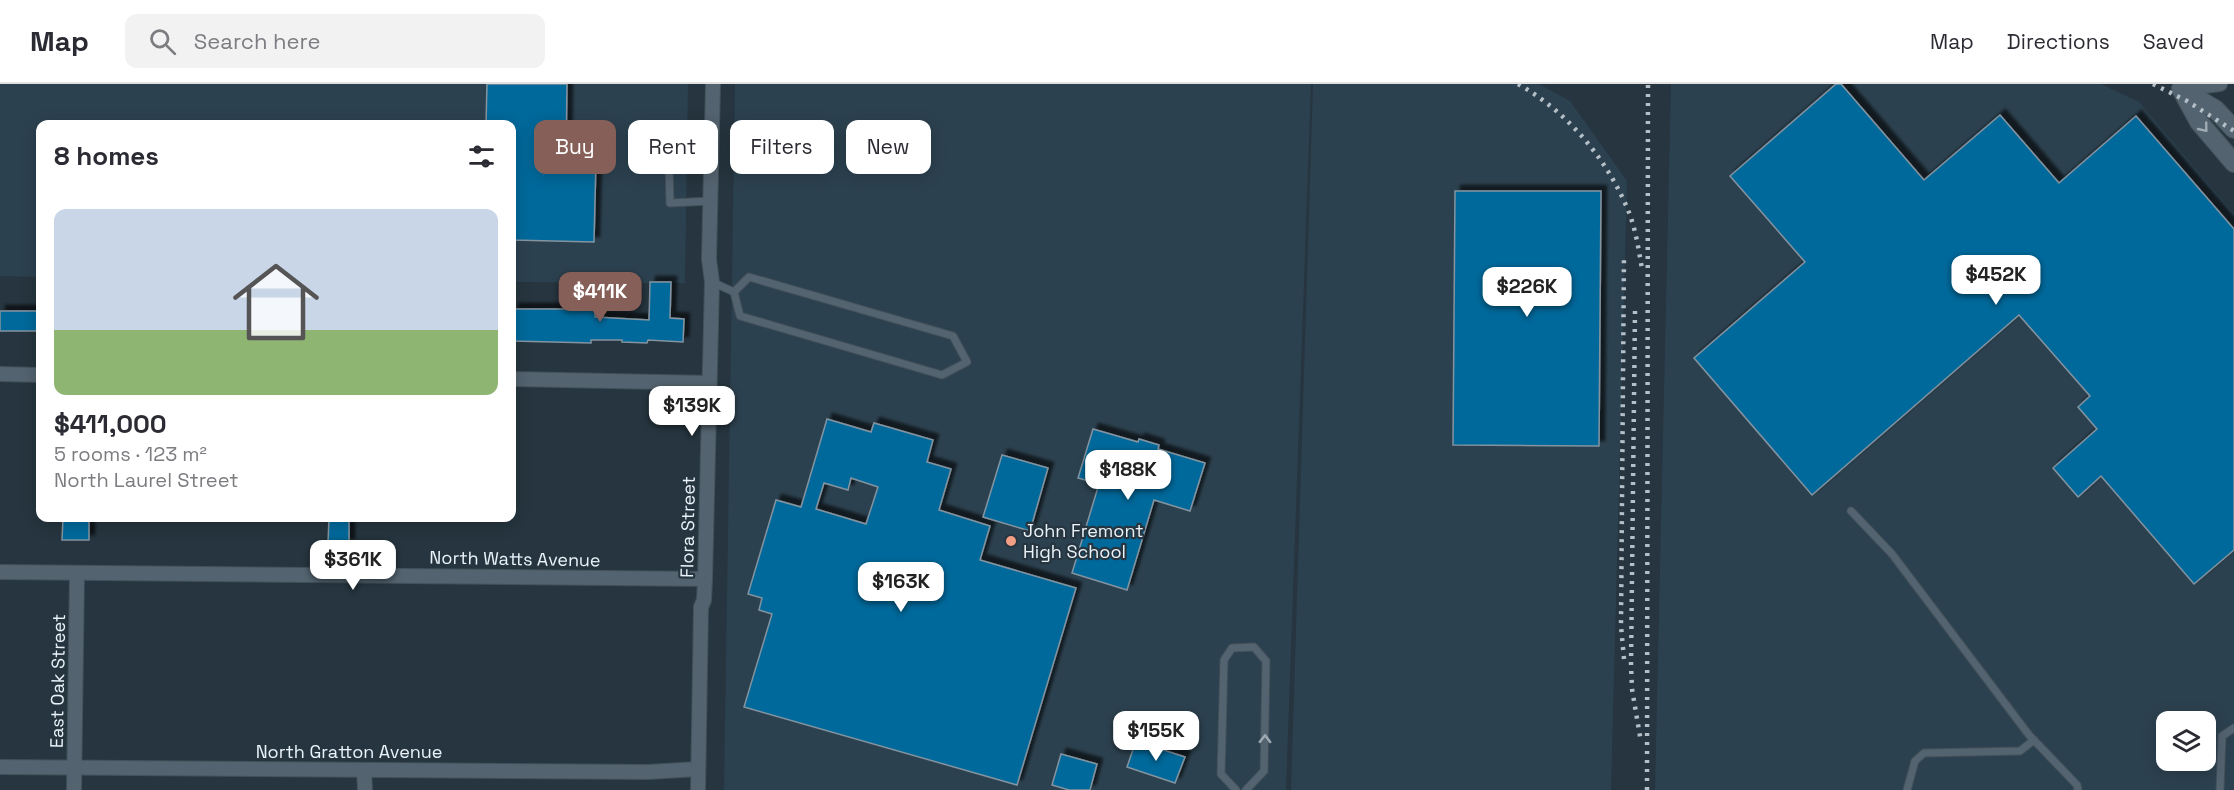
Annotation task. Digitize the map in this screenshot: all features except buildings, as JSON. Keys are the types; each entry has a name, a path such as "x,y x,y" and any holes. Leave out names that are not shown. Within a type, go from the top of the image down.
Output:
{"main road":[{"path":"2179,86 2215,109 2234,129"},
{"path":"2179,86 2199,122 2234,163"}],"street":[{"name":"Flora Street","path":"712,120 713,84"},
{"path":"2179,86 2220,84"},
{"name":"Flora Street","path":"698,790 701,607 704,600 705,579 712,282 710,259 711,174"},
{"path":"0,374 36,375"},
{"path":"516,379 709,383"},
{"name":"North Watts Avenue","path":"0,572 705,579"},
{"name":"East Oak Street","path":"74,790 77,573"},
{"name":"North Gratton Avenue","path":"0,767 648,772 698,769"},
{"path":"364,770 365,790"}],"lane":[{"path":"669,174 670,203 711,201"},
{"path":"749,277 953,336 967,362 942,375 740,316 734,292 749,277"},
{"path":"712,282 734,292"},
{"path":"1851,511 1892,554 2034,740 2077,785 2078,790"},
{"path":"1236,790 1221,774 1224,660 1232,648 1254,647 1266,661 1264,771 1246,790"},
{"path":"2220,790 2222,736 2234,728"},
{"path":"1907,790 1915,761 1924,753 2020,751 2034,740"}],"shaded area":[{"path":"0,84 688,84 687,120 628,120 628,174 687,174 685,283 516,282 516,120 36,120 36,277 0,276"},
{"name":"John Fremont High School","path":"735,84 1311,84 1286,790 724,790 734,174 834,174 834,120 734,120"},
{"path":"1313,84 1539,84 1570,101 1627,181 1611,790 1291,790"},
{"path":"1671,84 2101,84 2139,102 2234,213 2234,790 1655,790"}],"railway":[{"path":"1518,84 1554,109 1599,157 1630,215 1642,269"},
{"path":"1647,790 1648,84"},
{"path":"2153,84 2187,101 2234,131"},
{"path":"1624,256 1621,626 1624,659"},
{"path":"1635,311 1631,665 1632,689 1641,742"}],"place":[{"name":"John Fremont High School","path":"1011,541"}]}
